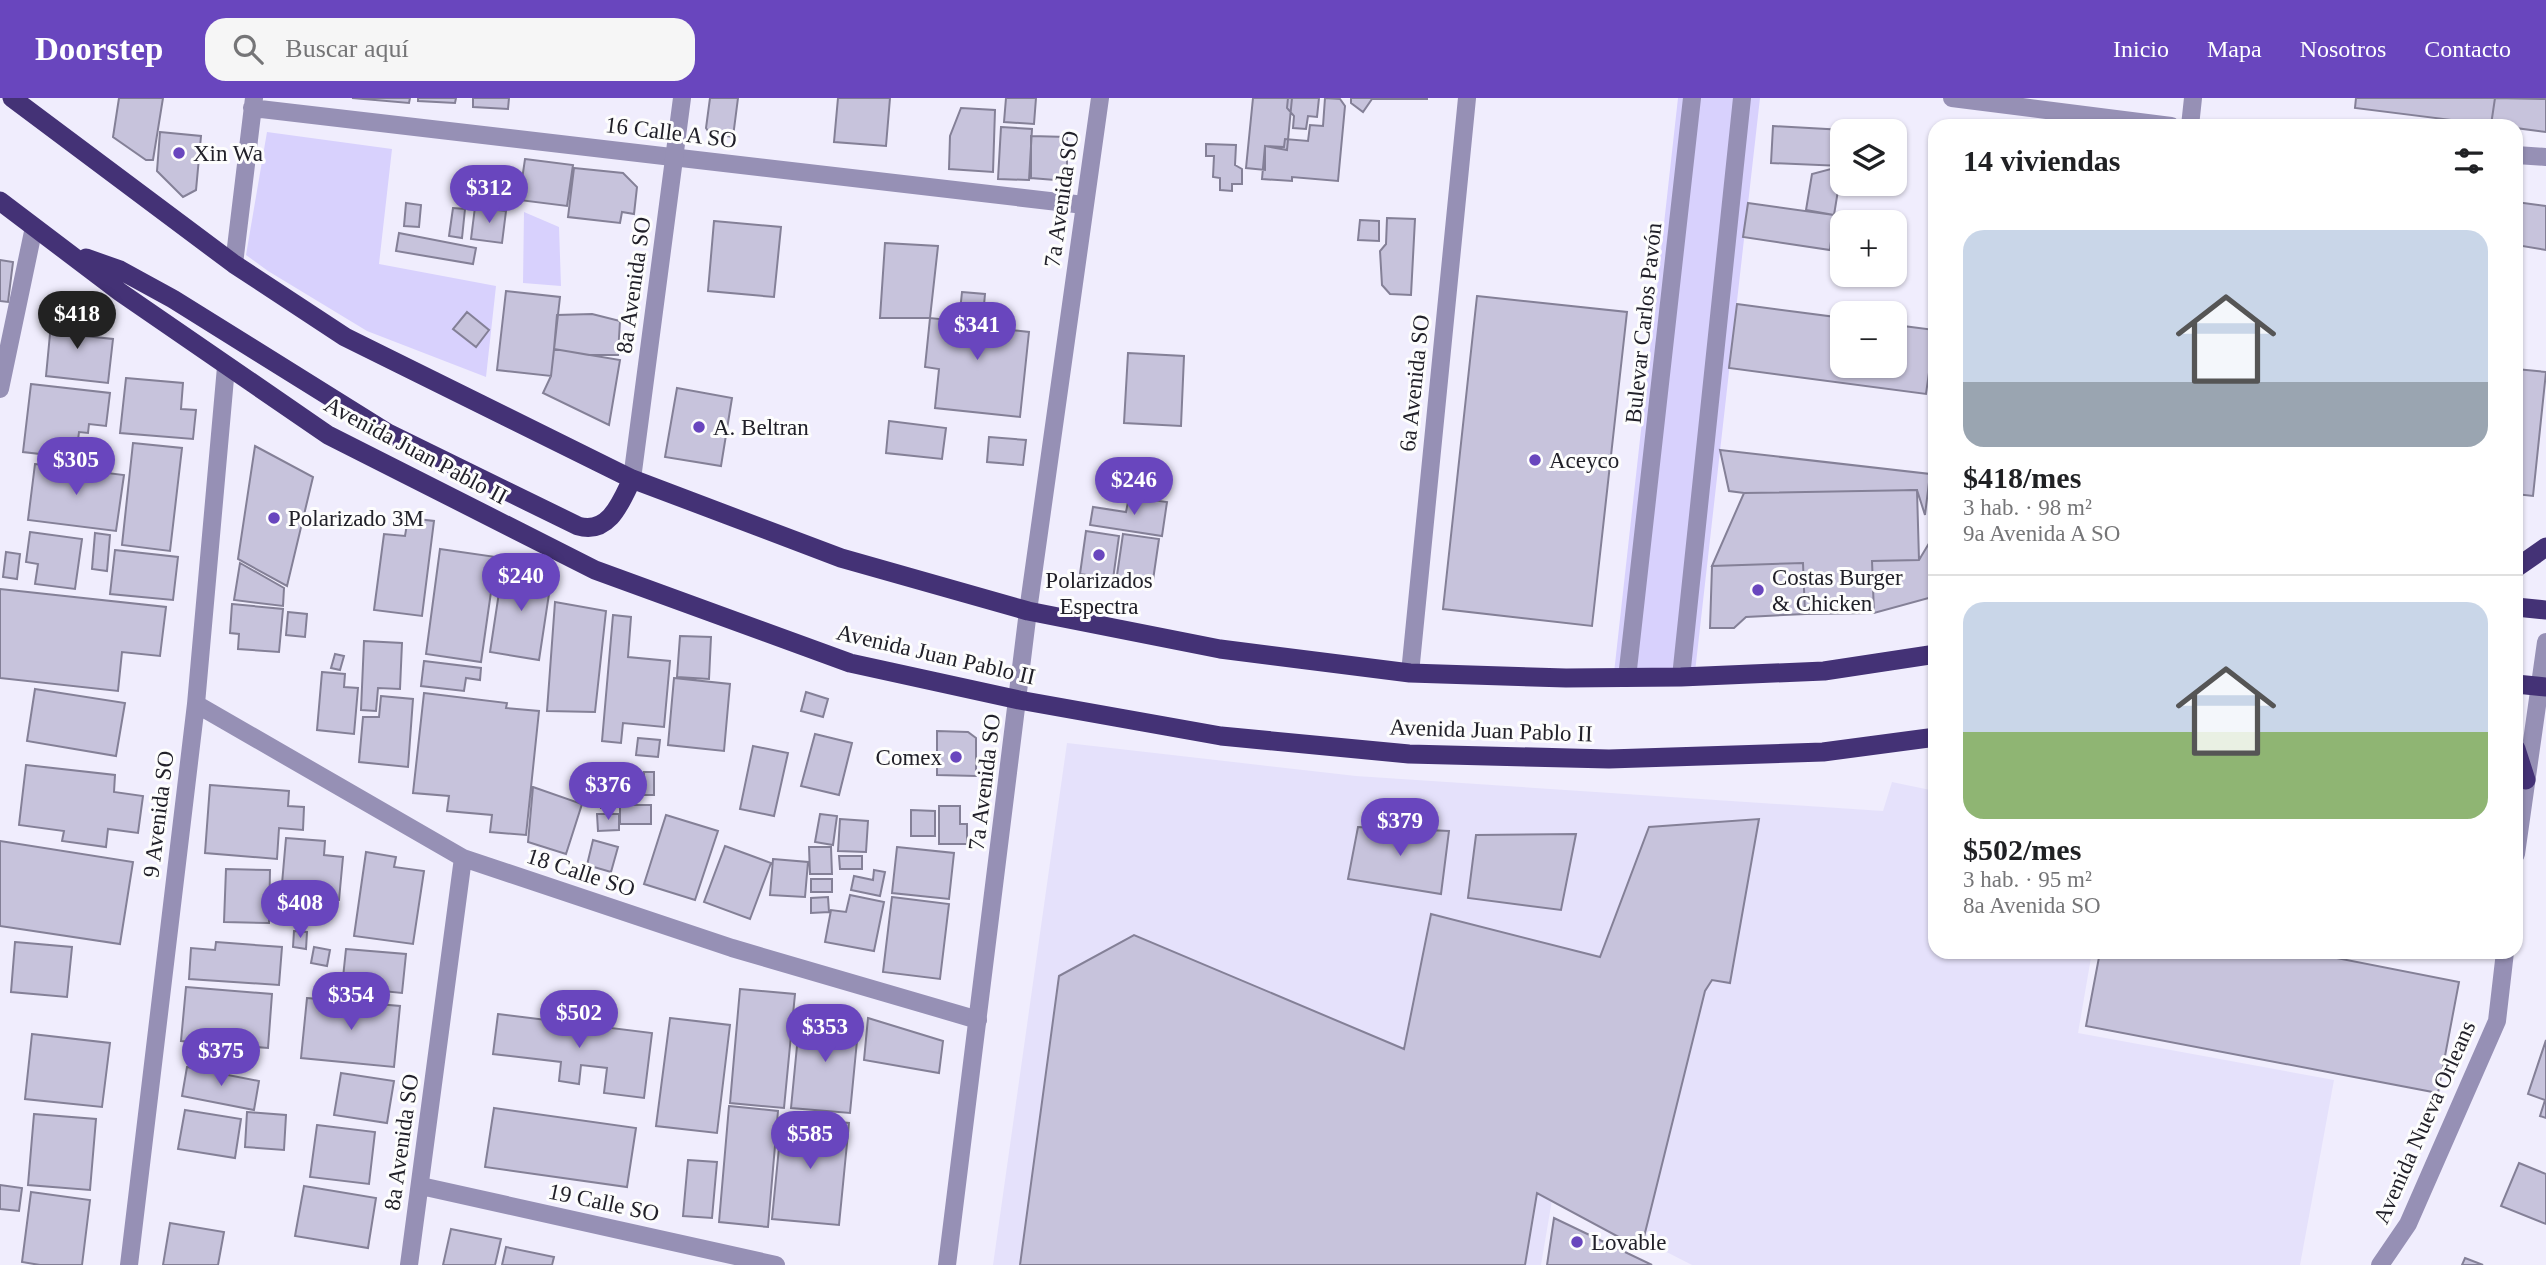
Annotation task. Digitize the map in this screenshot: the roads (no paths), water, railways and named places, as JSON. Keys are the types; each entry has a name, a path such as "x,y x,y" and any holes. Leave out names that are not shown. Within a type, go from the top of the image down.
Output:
{"highway":[{"path":"12,98 234,264 345,337 632,479 841,558 1028,611 1220,649 1410,673 1566,678 1681,677 1825,671 1928,655"},
{"name":"Avenida Juan Pablo II","path":"0,201 226,367 328,435 595,570 850,663 1019,700 1221,736 1409,754 1623,759 1823,752 1928,738"},
{"path":"65,250 120,271 173,299 388,433 578,526 589,529 600,525 617,510 632,479"},
{"path":"2523,563 2546,547"},
{"path":"2523,608 2546,610"},
{"path":"2523,685 2543,687"},
{"path":"2523,771 2526,780"}],"street":[{"name":"8a Avenida SO","path":"632,479 682,98"},
{"name":"7a Avenida SO","path":"947,1265 1028,611 1100,98"},
{"name":"6a Avenida SO","path":"1410,673 1466,98"},
{"name":"Bulevar Carlos Pavón","path":"1627,678 1692,98"},
{"path":"1681,677 1742,98"},
{"path":"1952,98 2116,119"},
{"path":"2191,119 2193,98"},
{"path":"234,264 253,103"},
{"name":"16 Calle A SO","path":"253,103 674,157 1084,205"},
{"path":"2523,155 2546,157"},
{"path":"0,389 33,227"},
{"name":"9 Avenida SO","path":"129,1265 196,704 226,367"},
{"path":"2523,802 2543,687 2546,642"},
{"name":"18 Calle SO","path":"196,704 463,858 732,948 978,1020"},
{"name":"8a Avenida SO","path":"409,1265 463,858"},
{"name":"Avenida Nueva Orleans","path":"2380,1265 2408,1224 2497,1021 2504,959"},
{"name":"19 Calle SO","path":"421,1186 776,1265"}],"place":[{"name":"Xin Wa","path":"179,153"},
{"name":"A. Beltran","path":"699,427"},
{"name":"Aceyco","path":"1535,460"},
{"name":"Polarizado 3M","path":"274,518"},
{"name":"Polarizados Espectra","path":"1099,555"},
{"name":"Costas Burger & Chicken","path":"1758,590"},
{"name":"Comex","path":"956,757"},
{"name":"Lovable","path":"1577,1242"}]}
